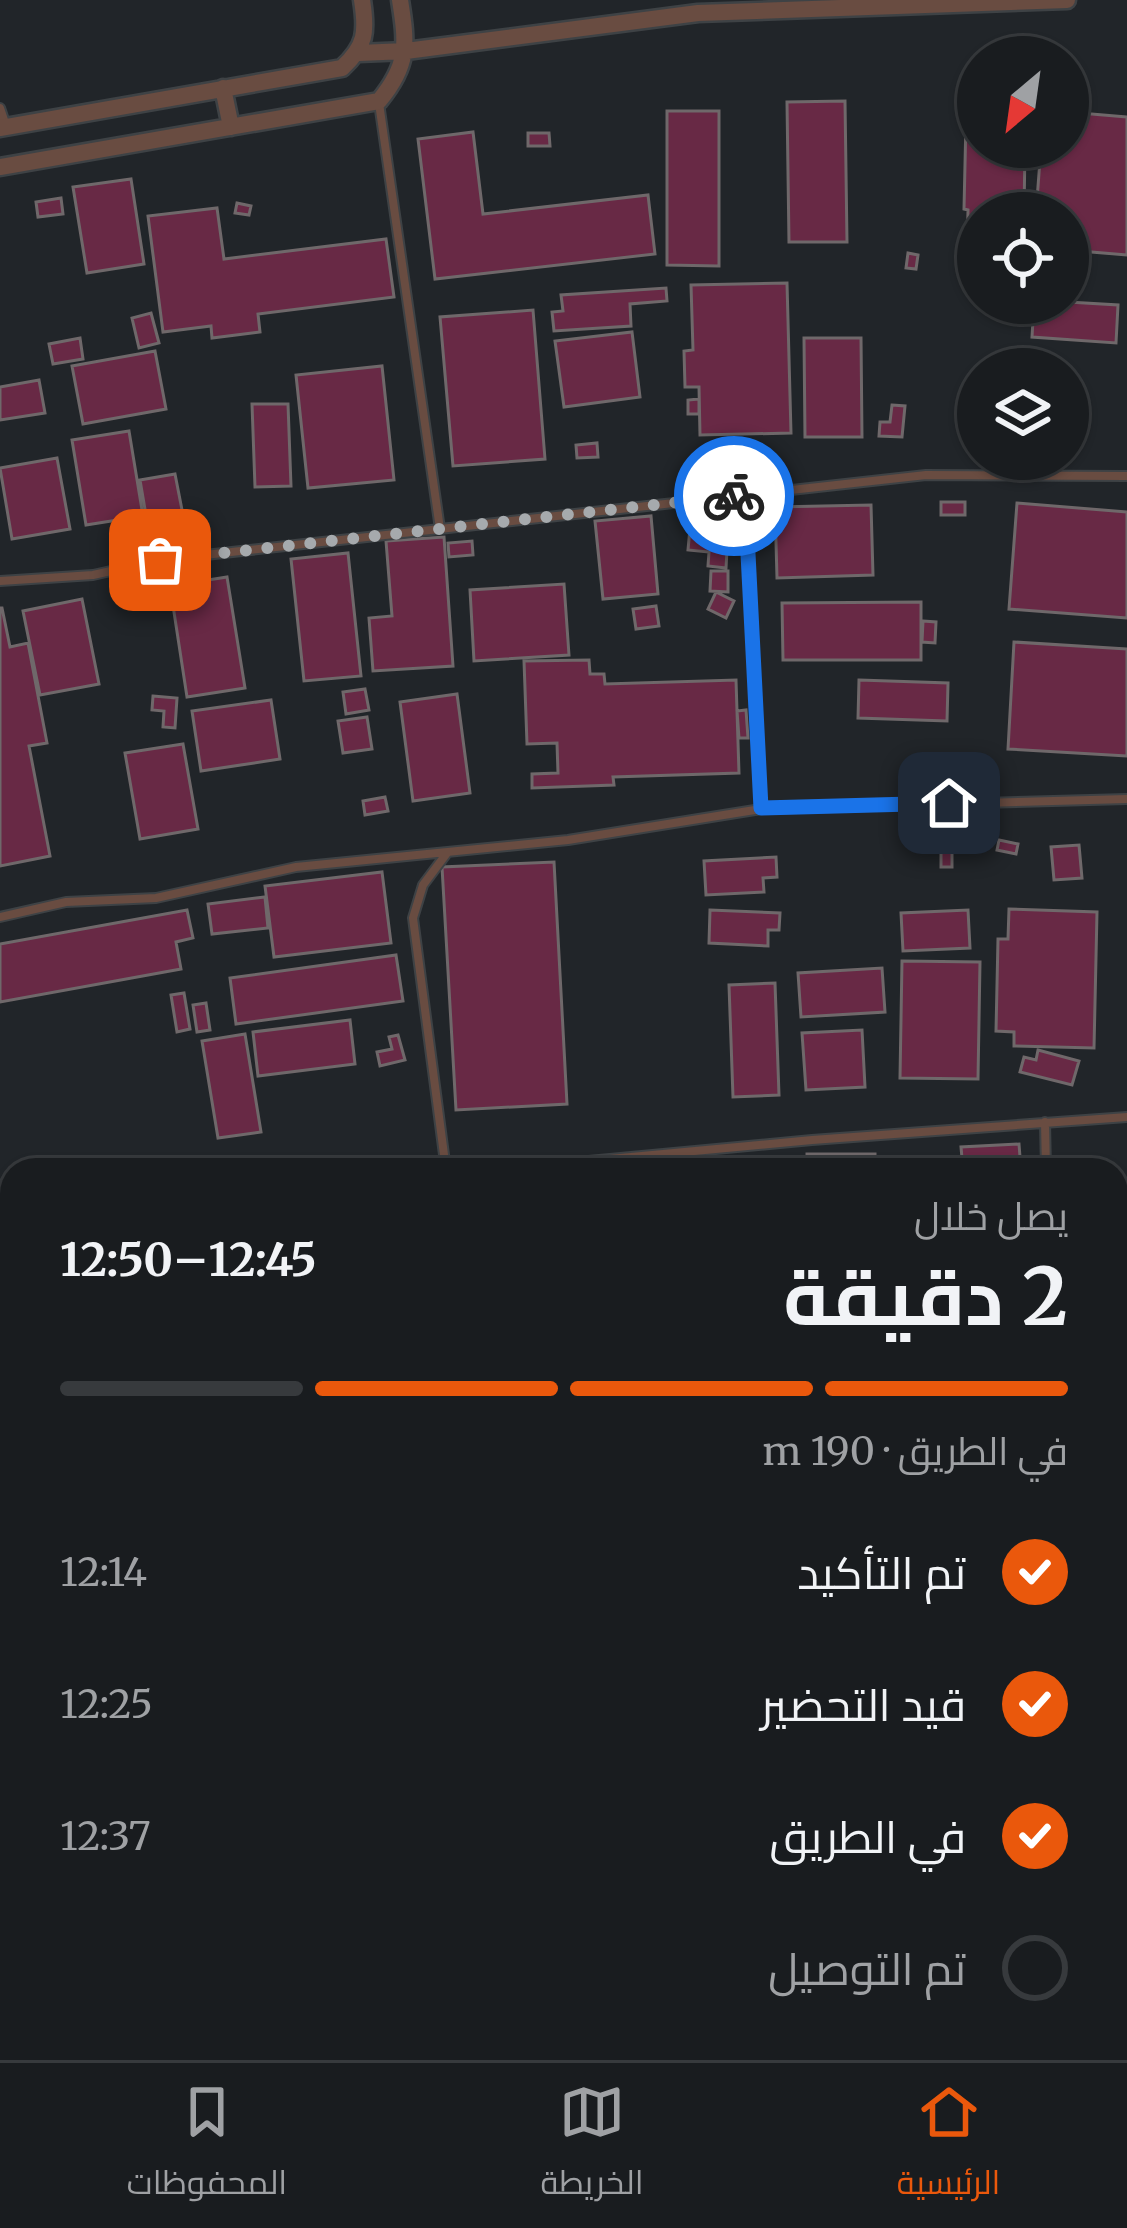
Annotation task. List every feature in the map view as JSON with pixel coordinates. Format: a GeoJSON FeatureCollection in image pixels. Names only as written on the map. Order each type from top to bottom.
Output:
{"type":"FeatureCollection","features":[{"type":"Feature","properties":{"kind":"street"},"geometry":{"type":"LineString","coordinates":[[3,128],[341,68],[358,52],[365,22],[362,0]]}},
{"type":"Feature","properties":{"kind":"street"},"geometry":{"type":"LineString","coordinates":[[0,167],[379,101],[392,85],[406,51],[400,0]]}},
{"type":"Feature","properties":{"kind":"street"},"geometry":{"type":"LineString","coordinates":[[358,52],[406,51],[698,13],[1067,0]]}},
{"type":"Feature","properties":{"kind":"street"},"geometry":{"type":"LineString","coordinates":[[223,88],[231,127]]}},
{"type":"Feature","properties":{"kind":"lane"},"geometry":{"type":"LineString","coordinates":[[379,101],[440,529]]}},
{"type":"Feature","properties":{"kind":"lane"},"geometry":{"type":"LineString","coordinates":[[0,108],[3,128]]}},
{"type":"Feature","properties":{"kind":"lane"},"geometry":{"type":"LineString","coordinates":[[0,581],[93,575],[160,560],[926,475],[1127,476]]}},
{"type":"Feature","properties":{"kind":"lane"},"geometry":{"type":"LineString","coordinates":[[745,495],[761,808]]}},
{"type":"Feature","properties":{"kind":"lane"},"geometry":{"type":"LineString","coordinates":[[0,917],[66,902],[156,898],[296,867],[568,840],[761,808],[1127,799]]}},
{"type":"Feature","properties":{"kind":"lane"},"geometry":{"type":"LineString","coordinates":[[444,1158],[413,918],[423,885],[447,853]]}},
{"type":"Feature","properties":{"kind":"lane"},"geometry":{"type":"LineString","coordinates":[[620,1158],[1127,1117]]}},
{"type":"Feature","properties":{"kind":"lane"},"geometry":{"type":"LineString","coordinates":[[1046,1123],[1046,1158]]}},
{"type":"Feature","properties":{"kind":"building"},"geometry":{"type":"Polygon","coordinates":[[[845,101],[847,242],[789,242],[787,102],[845,101]]]}},
{"type":"Feature","properties":{"kind":"building"},"geometry":{"type":"Polygon","coordinates":[[[667,111],[719,111],[719,266],[667,265],[667,111]]]}},
{"type":"Feature","properties":{"kind":"building"},"geometry":{"type":"Polygon","coordinates":[[[1089,114],[1127,117],[1127,255],[1089,252],[1089,192],[1038,192],[1039,168],[1089,168],[1089,114]]]}},
{"type":"Feature","properties":{"kind":"building"},"geometry":{"type":"Polygon","coordinates":[[[473,132],[483,214],[648,195],[655,254],[435,279],[418,139],[473,132]]]}},
{"type":"Feature","properties":{"kind":"building"},"geometry":{"type":"Polygon","coordinates":[[[528,133],[549,133],[550,146],[528,146],[528,133]]]}},
{"type":"Feature","properties":{"kind":"building"},"geometry":{"type":"Polygon","coordinates":[[[965,168],[1025,168],[1024,192],[964,192],[965,168]]]}},
{"type":"Feature","properties":{"kind":"building"},"geometry":{"type":"Polygon","coordinates":[[[131,179],[144,264],[87,273],[73,187],[131,179]]]}},
{"type":"Feature","properties":{"kind":"building"},"geometry":{"type":"Polygon","coordinates":[[[61,198],[63,214],[38,217],[36,202],[61,198]]]}},
{"type":"Feature","properties":{"kind":"building"},"geometry":{"type":"Polygon","coordinates":[[[237,203],[251,206],[249,215],[235,213],[237,203]]]}},
{"type":"Feature","properties":{"kind":"building"},"geometry":{"type":"Polygon","coordinates":[[[217,208],[224,259],[386,239],[394,297],[258,314],[260,332],[212,338],[211,326],[163,332],[148,216],[217,208]]]}},
{"type":"Feature","properties":{"kind":"building"},"geometry":{"type":"Polygon","coordinates":[[[908,253],[918,255],[916,269],[906,268],[908,253]]]}},
{"type":"Feature","properties":{"kind":"building"},"geometry":{"type":"Polygon","coordinates":[[[787,283],[791,433],[700,435],[699,387],[685,387],[684,351],[693,350],[691,285],[787,283]]]}},
{"type":"Feature","properties":{"kind":"building"},"geometry":{"type":"Polygon","coordinates":[[[666,288],[667,301],[630,304],[631,326],[554,331],[552,312],[563,311],[561,295],[666,288]]]}},
{"type":"Feature","properties":{"kind":"building"},"geometry":{"type":"Polygon","coordinates":[[[1089,303],[1118,305],[1116,343],[1032,337],[1033,324],[1089,324],[1089,303]]]}},
{"type":"Feature","properties":{"kind":"building"},"geometry":{"type":"Polygon","coordinates":[[[533,310],[545,459],[453,466],[440,317],[533,310]]]}},
{"type":"Feature","properties":{"kind":"building"},"geometry":{"type":"Polygon","coordinates":[[[151,313],[159,343],[139,348],[132,318],[151,313]]]}},
{"type":"Feature","properties":{"kind":"building"},"geometry":{"type":"Polygon","coordinates":[[[632,332],[640,397],[564,407],[555,341],[632,332]]]}},
{"type":"Feature","properties":{"kind":"building"},"geometry":{"type":"Polygon","coordinates":[[[80,338],[83,359],[53,364],[49,344],[80,338]]]}},
{"type":"Feature","properties":{"kind":"building"},"geometry":{"type":"Polygon","coordinates":[[[804,338],[861,338],[862,437],[805,437],[804,338]]]}},
{"type":"Feature","properties":{"kind":"building"},"geometry":{"type":"Polygon","coordinates":[[[155,351],[166,409],[83,424],[72,366],[155,351]]]}},
{"type":"Feature","properties":{"kind":"building"},"geometry":{"type":"Polygon","coordinates":[[[382,366],[394,480],[308,488],[296,375],[382,366]]]}},
{"type":"Feature","properties":{"kind":"building"},"geometry":{"type":"Polygon","coordinates":[[[39,380],[45,413],[0,420],[0,387],[39,380]]]}},
{"type":"Feature","properties":{"kind":"building"},"geometry":{"type":"Polygon","coordinates":[[[699,399],[699,414],[688,414],[688,400],[699,399]]]}},
{"type":"Feature","properties":{"kind":"building"},"geometry":{"type":"Polygon","coordinates":[[[252,404],[288,404],[291,486],[255,487],[252,404]]]}},
{"type":"Feature","properties":{"kind":"building"},"geometry":{"type":"Polygon","coordinates":[[[892,405],[905,406],[902,437],[879,436],[880,422],[890,422],[892,405]]]}},
{"type":"Feature","properties":{"kind":"building"},"geometry":{"type":"Polygon","coordinates":[[[129,431],[143,516],[86,525],[72,440],[129,431]]]}},
{"type":"Feature","properties":{"kind":"building"},"geometry":{"type":"Polygon","coordinates":[[[597,443],[598,457],[577,458],[576,445],[597,443]]]}},
{"type":"Feature","properties":{"kind":"building"},"geometry":{"type":"Polygon","coordinates":[[[57,458],[70,529],[12,539],[0,468],[57,458]]]}},
{"type":"Feature","properties":{"kind":"building"},"geometry":{"type":"Polygon","coordinates":[[[175,474],[183,515],[147,521],[140,480],[175,474]]]}},
{"type":"Feature","properties":{"kind":"building"},"geometry":{"type":"Polygon","coordinates":[[[941,502],[965,502],[965,515],[941,515],[941,502]]]}},
{"type":"Feature","properties":{"kind":"building"},"geometry":{"type":"Polygon","coordinates":[[[1017,503],[1127,512],[1127,618],[1009,609],[1017,503]]]}},
{"type":"Feature","properties":{"kind":"building"},"geometry":{"type":"Polygon","coordinates":[[[871,505],[873,575],[777,578],[775,507],[871,505]]]}},
{"type":"Feature","properties":{"kind":"building"},"geometry":{"type":"Polygon","coordinates":[[[651,516],[658,594],[603,599],[595,521],[651,516]]]}},
{"type":"Feature","properties":{"kind":"building"},"geometry":{"type":"Polygon","coordinates":[[[690,528],[717,531],[715,549],[727,550],[726,568],[708,566],[709,552],[688,550],[690,528]]]}},
{"type":"Feature","properties":{"kind":"building"},"geometry":{"type":"Polygon","coordinates":[[[444,537],[453,666],[373,671],[369,618],[392,616],[386,541],[444,537]]]}},
{"type":"Feature","properties":{"kind":"building"},"geometry":{"type":"Polygon","coordinates":[[[472,541],[473,555],[449,557],[448,543],[472,541]]]}},
{"type":"Feature","properties":{"kind":"building"},"geometry":{"type":"Polygon","coordinates":[[[348,553],[361,676],[304,681],[291,559],[348,553]]]}},
{"type":"Feature","properties":{"kind":"building"},"geometry":{"type":"Polygon","coordinates":[[[711,571],[728,571],[728,592],[710,591],[711,571]]]}},
{"type":"Feature","properties":{"kind":"building"},"geometry":{"type":"Polygon","coordinates":[[[227,577],[245,688],[187,697],[170,586],[227,577]]]}},
{"type":"Feature","properties":{"kind":"building"},"geometry":{"type":"Polygon","coordinates":[[[564,584],[569,655],[474,661],[470,590],[564,584]]]}},
{"type":"Feature","properties":{"kind":"building"},"geometry":{"type":"Polygon","coordinates":[[[716,592],[734,601],[726,618],[708,609],[716,592]]]}},
{"type":"Feature","properties":{"kind":"building"},"geometry":{"type":"Polygon","coordinates":[[[82,599],[99,684],[40,695],[23,611],[82,599]]]}},
{"type":"Feature","properties":{"kind":"building"},"geometry":{"type":"Polygon","coordinates":[[[921,602],[921,660],[783,660],[782,603],[921,602]]]}},
{"type":"Feature","properties":{"kind":"building"},"geometry":{"type":"Polygon","coordinates":[[[656,606],[659,626],[636,629],[633,609],[656,606]]]}},
{"type":"Feature","properties":{"kind":"building"},"geometry":{"type":"Polygon","coordinates":[[[0,608],[10,647],[28,643],[47,743],[29,746],[50,856],[0,866],[0,608]]]}},
{"type":"Feature","properties":{"kind":"building"},"geometry":{"type":"Polygon","coordinates":[[[923,621],[936,622],[935,643],[922,642],[923,621]]]}},
{"type":"Feature","properties":{"kind":"building"},"geometry":{"type":"Polygon","coordinates":[[[1014,642],[1127,649],[1127,756],[1008,749],[1014,642]]]}},
{"type":"Feature","properties":{"kind":"building"},"geometry":{"type":"Polygon","coordinates":[[[589,660],[590,674],[604,674],[605,684],[736,680],[739,773],[613,777],[614,785],[532,788],[532,774],[558,773],[557,743],[527,744],[524,661],[589,660]]]}},
{"type":"Feature","properties":{"kind":"building"},"geometry":{"type":"Polygon","coordinates":[[[859,680],[948,683],[947,721],[858,718],[859,680]]]}},
{"type":"Feature","properties":{"kind":"building"},"geometry":{"type":"Polygon","coordinates":[[[365,689],[369,710],[346,714],[343,692],[365,689]]]}},
{"type":"Feature","properties":{"kind":"building"},"geometry":{"type":"Polygon","coordinates":[[[457,694],[470,793],[413,801],[400,702],[457,694]]]}},
{"type":"Feature","properties":{"kind":"building"},"geometry":{"type":"Polygon","coordinates":[[[153,696],[177,698],[175,728],[163,727],[164,711],[152,710],[153,696]]]}},
{"type":"Feature","properties":{"kind":"building"},"geometry":{"type":"Polygon","coordinates":[[[271,700],[280,759],[201,771],[192,711],[271,700]]]}},
{"type":"Feature","properties":{"kind":"building"},"geometry":{"type":"Polygon","coordinates":[[[746,710],[748,738],[739,738],[737,711],[746,710]]]}},
{"type":"Feature","properties":{"kind":"building"},"geometry":{"type":"Polygon","coordinates":[[[367,717],[372,749],[343,753],[338,721],[367,717]]]}},
{"type":"Feature","properties":{"kind":"building"},"geometry":{"type":"Polygon","coordinates":[[[183,744],[198,829],[140,839],[125,753],[183,744]]]}},
{"type":"Feature","properties":{"kind":"building"},"geometry":{"type":"Polygon","coordinates":[[[385,797],[388,811],[365,815],[363,801],[385,797]]]}},
{"type":"Feature","properties":{"kind":"building"},"geometry":{"type":"Polygon","coordinates":[[[913,830],[952,830],[952,867],[941,867],[941,843],[913,843],[913,830]]]}},
{"type":"Feature","properties":{"kind":"building"},"geometry":{"type":"Polygon","coordinates":[[[999,840],[1018,844],[1016,854],[997,850],[999,840]]]}},
{"type":"Feature","properties":{"kind":"building"},"geometry":{"type":"Polygon","coordinates":[[[1079,845],[1082,878],[1054,880],[1051,847],[1079,845]]]}},
{"type":"Feature","properties":{"kind":"building"},"geometry":{"type":"Polygon","coordinates":[[[776,857],[777,877],[763,878],[764,892],[706,895],[704,861],[776,857]]]}},
{"type":"Feature","properties":{"kind":"building"},"geometry":{"type":"Polygon","coordinates":[[[554,862],[567,1104],[456,1110],[442,867],[554,862]]]}},
{"type":"Feature","properties":{"kind":"building"},"geometry":{"type":"Polygon","coordinates":[[[382,872],[391,943],[274,957],[265,886],[382,872]]]}},
{"type":"Feature","properties":{"kind":"building"},"geometry":{"type":"Polygon","coordinates":[[[265,897],[268,928],[212,934],[208,904],[265,897]]]}},
{"type":"Feature","properties":{"kind":"building"},"geometry":{"type":"Polygon","coordinates":[[[1009,909],[1097,912],[1094,1048],[1014,1046],[1014,1032],[996,1031],[998,939],[1008,939],[1009,909]]]}},
{"type":"Feature","properties":{"kind":"building"},"geometry":{"type":"Polygon","coordinates":[[[187,910],[193,938],[176,942],[181,969],[0,1002],[0,944],[187,910]]]}},
{"type":"Feature","properties":{"kind":"building"},"geometry":{"type":"Polygon","coordinates":[[[710,910],[780,913],[779,930],[768,930],[768,946],[709,943],[710,910]]]}},
{"type":"Feature","properties":{"kind":"building"},"geometry":{"type":"Polygon","coordinates":[[[968,910],[970,948],[903,951],[901,913],[968,910]]]}},
{"type":"Feature","properties":{"kind":"building"},"geometry":{"type":"Polygon","coordinates":[[[396,955],[403,1001],[236,1024],[230,978],[396,955]]]}},
{"type":"Feature","properties":{"kind":"building"},"geometry":{"type":"Polygon","coordinates":[[[902,961],[980,962],[978,1079],[900,1078],[902,961]]]}},
{"type":"Feature","properties":{"kind":"building"},"geometry":{"type":"Polygon","coordinates":[[[882,968],[885,1012],[801,1017],[798,973],[882,968]]]}},
{"type":"Feature","properties":{"kind":"building"},"geometry":{"type":"Polygon","coordinates":[[[775,983],[779,1095],[733,1097],[729,985],[775,983]]]}},
{"type":"Feature","properties":{"kind":"building"},"geometry":{"type":"Polygon","coordinates":[[[184,993],[190,1029],[177,1032],[171,995],[184,993]]]}},
{"type":"Feature","properties":{"kind":"building"},"geometry":{"type":"Polygon","coordinates":[[[206,1003],[210,1030],[197,1032],[193,1005],[206,1003]]]}},
{"type":"Feature","properties":{"kind":"building"},"geometry":{"type":"Polygon","coordinates":[[[350,1020],[355,1064],[258,1076],[253,1032],[350,1020]]]}},
{"type":"Feature","properties":{"kind":"building"},"geometry":{"type":"Polygon","coordinates":[[[862,1030],[865,1087],[806,1090],[802,1033],[862,1030]]]}},
{"type":"Feature","properties":{"kind":"building"},"geometry":{"type":"Polygon","coordinates":[[[245,1034],[261,1132],[218,1138],[202,1041],[245,1034]]]}},
{"type":"Feature","properties":{"kind":"building"},"geometry":{"type":"Polygon","coordinates":[[[398,1035],[405,1060],[380,1066],[377,1052],[392,1049],[389,1037],[398,1035]]]}},
{"type":"Feature","properties":{"kind":"building"},"geometry":{"type":"Polygon","coordinates":[[[1038,1050],[1079,1061],[1072,1085],[1020,1072],[1024,1057],[1036,1060],[1038,1050]]]}},
{"type":"Feature","properties":{"kind":"building"},"geometry":{"type":"Polygon","coordinates":[[[1019,1144],[1020,1158],[962,1158],[961,1147],[1019,1144]]]}},
{"type":"Feature","properties":{"kind":"building"},"geometry":{"type":"Polygon","coordinates":[[[807,1154],[875,1154],[875,1158],[807,1158],[807,1154]]]}},
{"type":"Feature","properties":{"kind":"way so far"},"geometry":{"type":"LineString","coordinates":[[160,560],[734,496]]}},
{"type":"Feature","properties":{"kind":"route"},"geometry":{"type":"LineString","coordinates":[[734,496],[745,495],[761,808],[949,803]]}}]}
